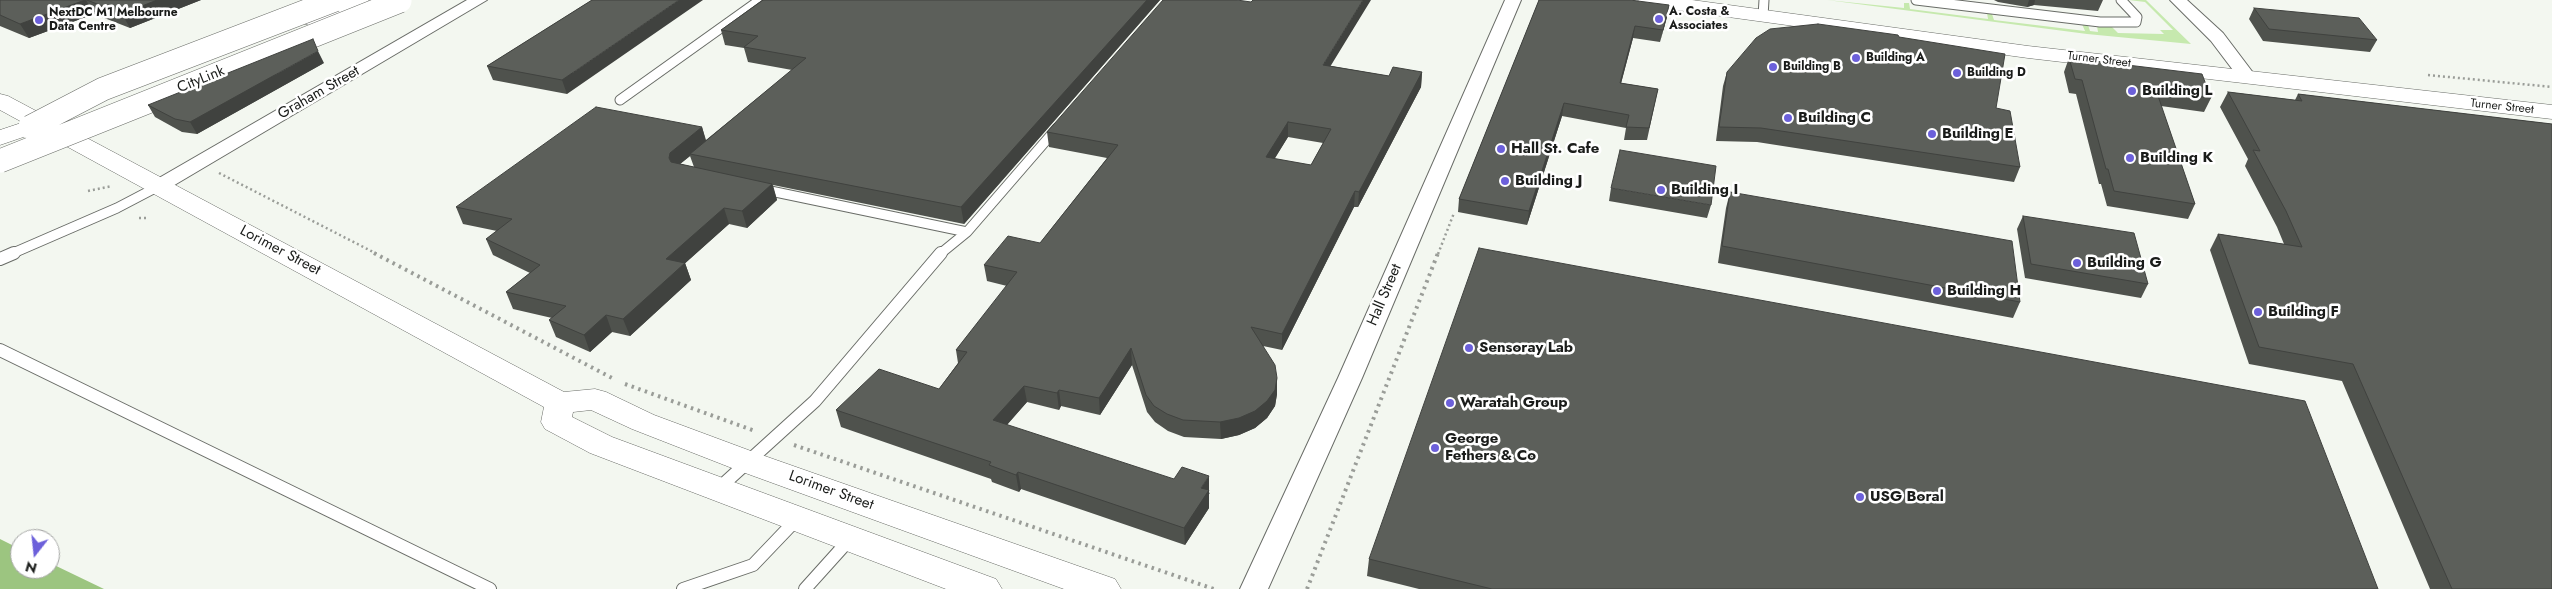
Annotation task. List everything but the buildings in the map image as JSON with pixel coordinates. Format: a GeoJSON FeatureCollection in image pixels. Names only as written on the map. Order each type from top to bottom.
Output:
{"type":"FeatureCollection","features":[{"type":"Feature","properties":{"kind":"main road"},"geometry":{"type":"LineString","coordinates":[[30,127],[103,89],[335,0]]}},
{"type":"Feature","properties":{"kind":"main road","name":"CityLink"},"geometry":{"type":"LineString","coordinates":[[0,138],[359,0]]}},
{"type":"Feature","properties":{"kind":"main road","name":"CityLink"},"geometry":{"type":"LineString","coordinates":[[0,161],[403,0]]}},
{"type":"Feature","properties":{"kind":"main road","name":"Turner Street"},"geometry":{"type":"LineString","coordinates":[[1648,0],[1764,8],[2248,78],[2552,112]]}},
{"type":"Feature","properties":{"kind":"main road","name":"Lorimer Street"},"geometry":{"type":"LineString","coordinates":[[0,101],[560,403],[595,399],[644,422],[748,462],[1102,589]]}},
{"type":"Feature","properties":{"kind":"main road"},"geometry":{"type":"LineString","coordinates":[[560,403],[556,422],[601,445],[796,520],[984,589]]}},
{"type":"Feature","properties":{"kind":"street","name":"Graham Street"},"geometry":{"type":"LineString","coordinates":[[159,186],[480,0]]}},
{"type":"Feature","properties":{"kind":"street","name":"Hall Street"},"geometry":{"type":"LineString","coordinates":[[1254,589],[1342,395],[1513,0]]}},
{"type":"Feature","properties":{"kind":"street"},"geometry":{"type":"LineString","coordinates":[[2178,0],[2216,37],[2248,78]]}},
{"type":"Feature","properties":{"kind":"lane"},"geometry":{"type":"LineString","coordinates":[[620,100],[760,0]]}},
{"type":"Feature","properties":{"kind":"lane"},"geometry":{"type":"LineString","coordinates":[[1916,0],[2100,22],[2136,22],[2138,17],[2121,0]]}},
{"type":"Feature","properties":{"kind":"lane"},"geometry":{"type":"LineString","coordinates":[[717,490],[815,401],[943,251],[967,232],[1064,120]]}},
{"type":"Feature","properties":{"kind":"lane"},"geometry":{"type":"LineString","coordinates":[[0,259],[117,208],[159,186]]}},
{"type":"Feature","properties":{"kind":"lane"},"geometry":{"type":"LineString","coordinates":[[747,187],[967,232]]}},
{"type":"Feature","properties":{"kind":"lane"},"geometry":{"type":"LineString","coordinates":[[0,350],[490,589]]}},
{"type":"Feature","properties":{"kind":"lane"},"geometry":{"type":"LineString","coordinates":[[683,589],[753,565],[796,520]]}},
{"type":"Feature","properties":{"kind":"lane"},"geometry":{"type":"LineString","coordinates":[[805,589],[850,539]]}},
{"type":"Feature","properties":{"kind":"path"},"geometry":{"type":"LineString","coordinates":[[199,163],[468,300],[618,382],[773,438],[1214,589]]}},
{"type":"Feature","properties":{"kind":"path"},"geometry":{"type":"LineString","coordinates":[[1307,589],[1454,213]]}},
{"type":"Feature","properties":{"kind":"path"},"geometry":{"type":"LineString","coordinates":[[136,219],[149,218]]}},
{"type":"Feature","properties":{"kind":"shaded area"},"geometry":{"type":"Polygon","coordinates":[[[1827,0],[1904,8],[1904,3],[1909,3],[1910,9],[1988,19],[1987,13],[1992,14],[1994,20],[2085,31],[2082,24],[2088,25],[2090,31],[2098,32],[2097,26],[2112,27],[2118,33],[2164,34],[2160,30],[2173,30],[2145,2],[2129,0],[2146,0],[2191,44],[2087,34],[1827,0]]]}},
{"type":"Feature","properties":{"kind":"shaded area"},"geometry":{"type":"Polygon","coordinates":[[[0,539],[10,544],[10,579],[60,579],[60,568],[104,589],[0,589],[0,539]]]}},
{"type":"Feature","properties":{"kind":"place","name":"A. Costa & Associates"},"geometry":{"type":"Point","coordinates":[1659,19]}},
{"type":"Feature","properties":{"kind":"place","name":"NextDC M1 Melbourne Data Centre"},"geometry":{"type":"Point","coordinates":[39,20]}},
{"type":"Feature","properties":{"kind":"place","name":"Building A"},"geometry":{"type":"Point","coordinates":[1856,58]}},
{"type":"Feature","properties":{"kind":"place","name":"Building B"},"geometry":{"type":"Point","coordinates":[1773,67]}},
{"type":"Feature","properties":{"kind":"place","name":"Building D"},"geometry":{"type":"Point","coordinates":[1957,73]}},
{"type":"Feature","properties":{"kind":"place","name":"Building L"},"geometry":{"type":"Point","coordinates":[2132,91]}},
{"type":"Feature","properties":{"kind":"place","name":"Building C"},"geometry":{"type":"Point","coordinates":[1788,118]}},
{"type":"Feature","properties":{"kind":"place","name":"Building E"},"geometry":{"type":"Point","coordinates":[1932,134]}},
{"type":"Feature","properties":{"kind":"place","name":"Hall St. Cafe"},"geometry":{"type":"Point","coordinates":[1501,149]}},
{"type":"Feature","properties":{"kind":"place","name":"Building K"},"geometry":{"type":"Point","coordinates":[2130,158]}},
{"type":"Feature","properties":{"kind":"place","name":"Building J"},"geometry":{"type":"Point","coordinates":[1505,181]}},
{"type":"Feature","properties":{"kind":"place","name":"Building I"},"geometry":{"type":"Point","coordinates":[1661,190]}},
{"type":"Feature","properties":{"kind":"place","name":"Building G"},"geometry":{"type":"Point","coordinates":[2077,263]}},
{"type":"Feature","properties":{"kind":"place","name":"Building H"},"geometry":{"type":"Point","coordinates":[1937,291]}},
{"type":"Feature","properties":{"kind":"place","name":"Building F"},"geometry":{"type":"Point","coordinates":[2258,312]}},
{"type":"Feature","properties":{"kind":"place","name":"Sensoray Lab"},"geometry":{"type":"Point","coordinates":[1469,348]}},
{"type":"Feature","properties":{"kind":"place","name":"Waratah Group"},"geometry":{"type":"Point","coordinates":[1450,403]}},
{"type":"Feature","properties":{"kind":"place","name":"George Fethers & Co"},"geometry":{"type":"Point","coordinates":[1435,448]}},
{"type":"Feature","properties":{"kind":"place","name":"USG Boral"},"geometry":{"type":"Point","coordinates":[1860,497]}}]}
